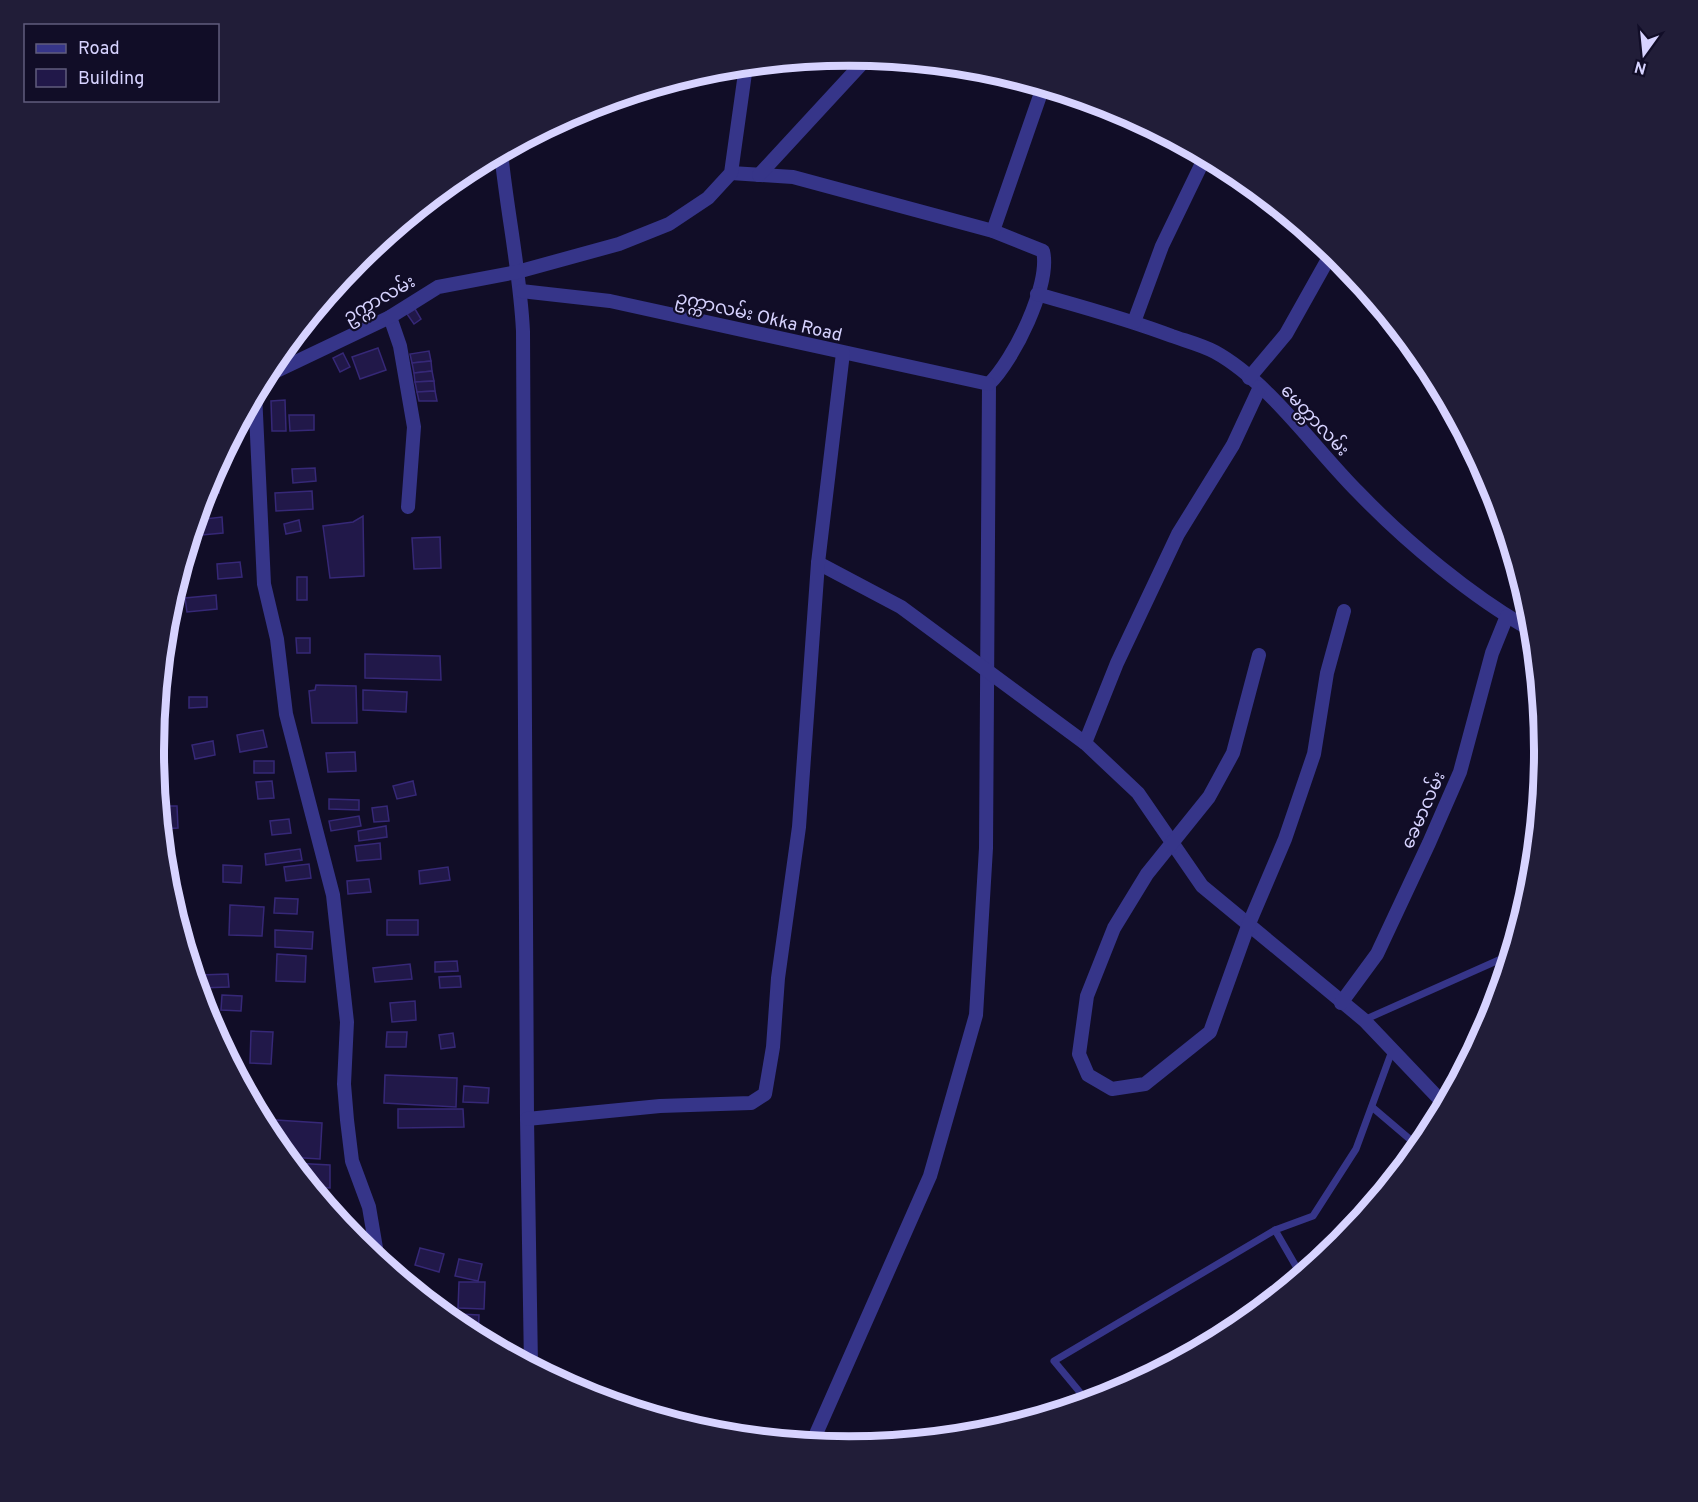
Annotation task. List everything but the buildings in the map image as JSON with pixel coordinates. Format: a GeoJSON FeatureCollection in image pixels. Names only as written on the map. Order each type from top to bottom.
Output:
{"type":"FeatureCollection","features":[{"type":"Feature","properties":{"kind":"street"},"geometry":{"type":"LineString","coordinates":[[759,175],[859,66]]}},
{"type":"Feature","properties":{"kind":"street"},"geometry":{"type":"LineString","coordinates":[[745,74],[731,174],[793,177],[993,231],[1043,251],[1045,263],[1037,294],[1010,356],[1002,371],[989,384],[989,674],[986,848],[976,1015],[930,1176],[815,1435]]}},
{"type":"Feature","properties":{"kind":"street"},"geometry":{"type":"LineString","coordinates":[[993,231],[1041,93]]}},
{"type":"Feature","properties":{"kind":"street"},"geometry":{"type":"LineString","coordinates":[[502,161],[521,291],[526,1119],[531,1357]]}},
{"type":"Feature","properties":{"kind":"street"},"geometry":{"type":"LineString","coordinates":[[1134,322],[1162,246],[1202,164]]}},
{"type":"Feature","properties":{"kind":"street","name":"ဥက္ကာလမ်း"},"geometry":{"type":"LineString","coordinates":[[280,368],[390,317],[438,287],[517,272],[619,244],[669,224],[708,198],[731,174]]}},
{"type":"Feature","properties":{"kind":"street"},"geometry":{"type":"LineString","coordinates":[[1085,743],[1117,663],[1173,543],[1233,445],[1255,382],[1329,263]]}},
{"type":"Feature","properties":{"kind":"street","name":"ဥက္ကာလမ်း Okka Road"},"geometry":{"type":"LineString","coordinates":[[521,291],[610,301],[989,384]]}},
{"type":"Feature","properties":{"kind":"street","name":"မေတ္တာလမ်း"},"geometry":{"type":"LineString","coordinates":[[1037,294],[1134,322],[1214,351],[1255,382],[1359,494],[1436,561],[1507,616],[1522,625]]}},
{"type":"Feature","properties":{"kind":"street"},"geometry":{"type":"LineString","coordinates":[[390,317],[400,346],[414,427],[408,507]]}},
{"type":"Feature","properties":{"kind":"street"},"geometry":{"type":"LineString","coordinates":[[526,1119],[660,1106],[751,1103],[765,1094],[773,1047],[778,978],[799,827],[818,563],[843,353]]}},
{"type":"Feature","properties":{"kind":"street"},"geometry":{"type":"LineString","coordinates":[[256,409],[264,584],[278,639],[286,714],[333,896],[347,1022],[344,1084],[347,1120],[352,1161],[369,1207],[375,1245]]}},
{"type":"Feature","properties":{"kind":"street"},"geometry":{"type":"LineString","coordinates":[[818,563],[901,606],[989,674],[1085,743],[1137,793],[1202,886],[1364,1020],[1439,1099]]}},
{"type":"Feature","properties":{"kind":"street"},"geometry":{"type":"LineString","coordinates":[[1259,655],[1233,753],[1209,797],[1147,874],[1114,928],[1087,996],[1079,1054],[1088,1075],[1112,1089],[1145,1083],[1210,1032],[1248,926],[1286,839],[1314,754],[1327,673],[1344,611]]}},
{"type":"Feature","properties":{"kind":"street","name":"ခေမာလမ်း"},"geometry":{"type":"LineString","coordinates":[[1341,1003],[1377,954],[1460,772],[1492,653],[1507,616]]}},
{"type":"Feature","properties":{"kind":"lane"},"geometry":{"type":"LineString","coordinates":[[1364,1020],[1502,959]]}},
{"type":"Feature","properties":{"kind":"lane"},"geometry":{"type":"LineString","coordinates":[[1082,1395],[1054,1361],[1275,1230],[1313,1216],[1356,1149],[1393,1050]]}},
{"type":"Feature","properties":{"kind":"lane"},"geometry":{"type":"LineString","coordinates":[[1372,1107],[1412,1141]]}},
{"type":"Feature","properties":{"kind":"lane"},"geometry":{"type":"LineString","coordinates":[[1275,1230],[1297,1269]]}}]}
